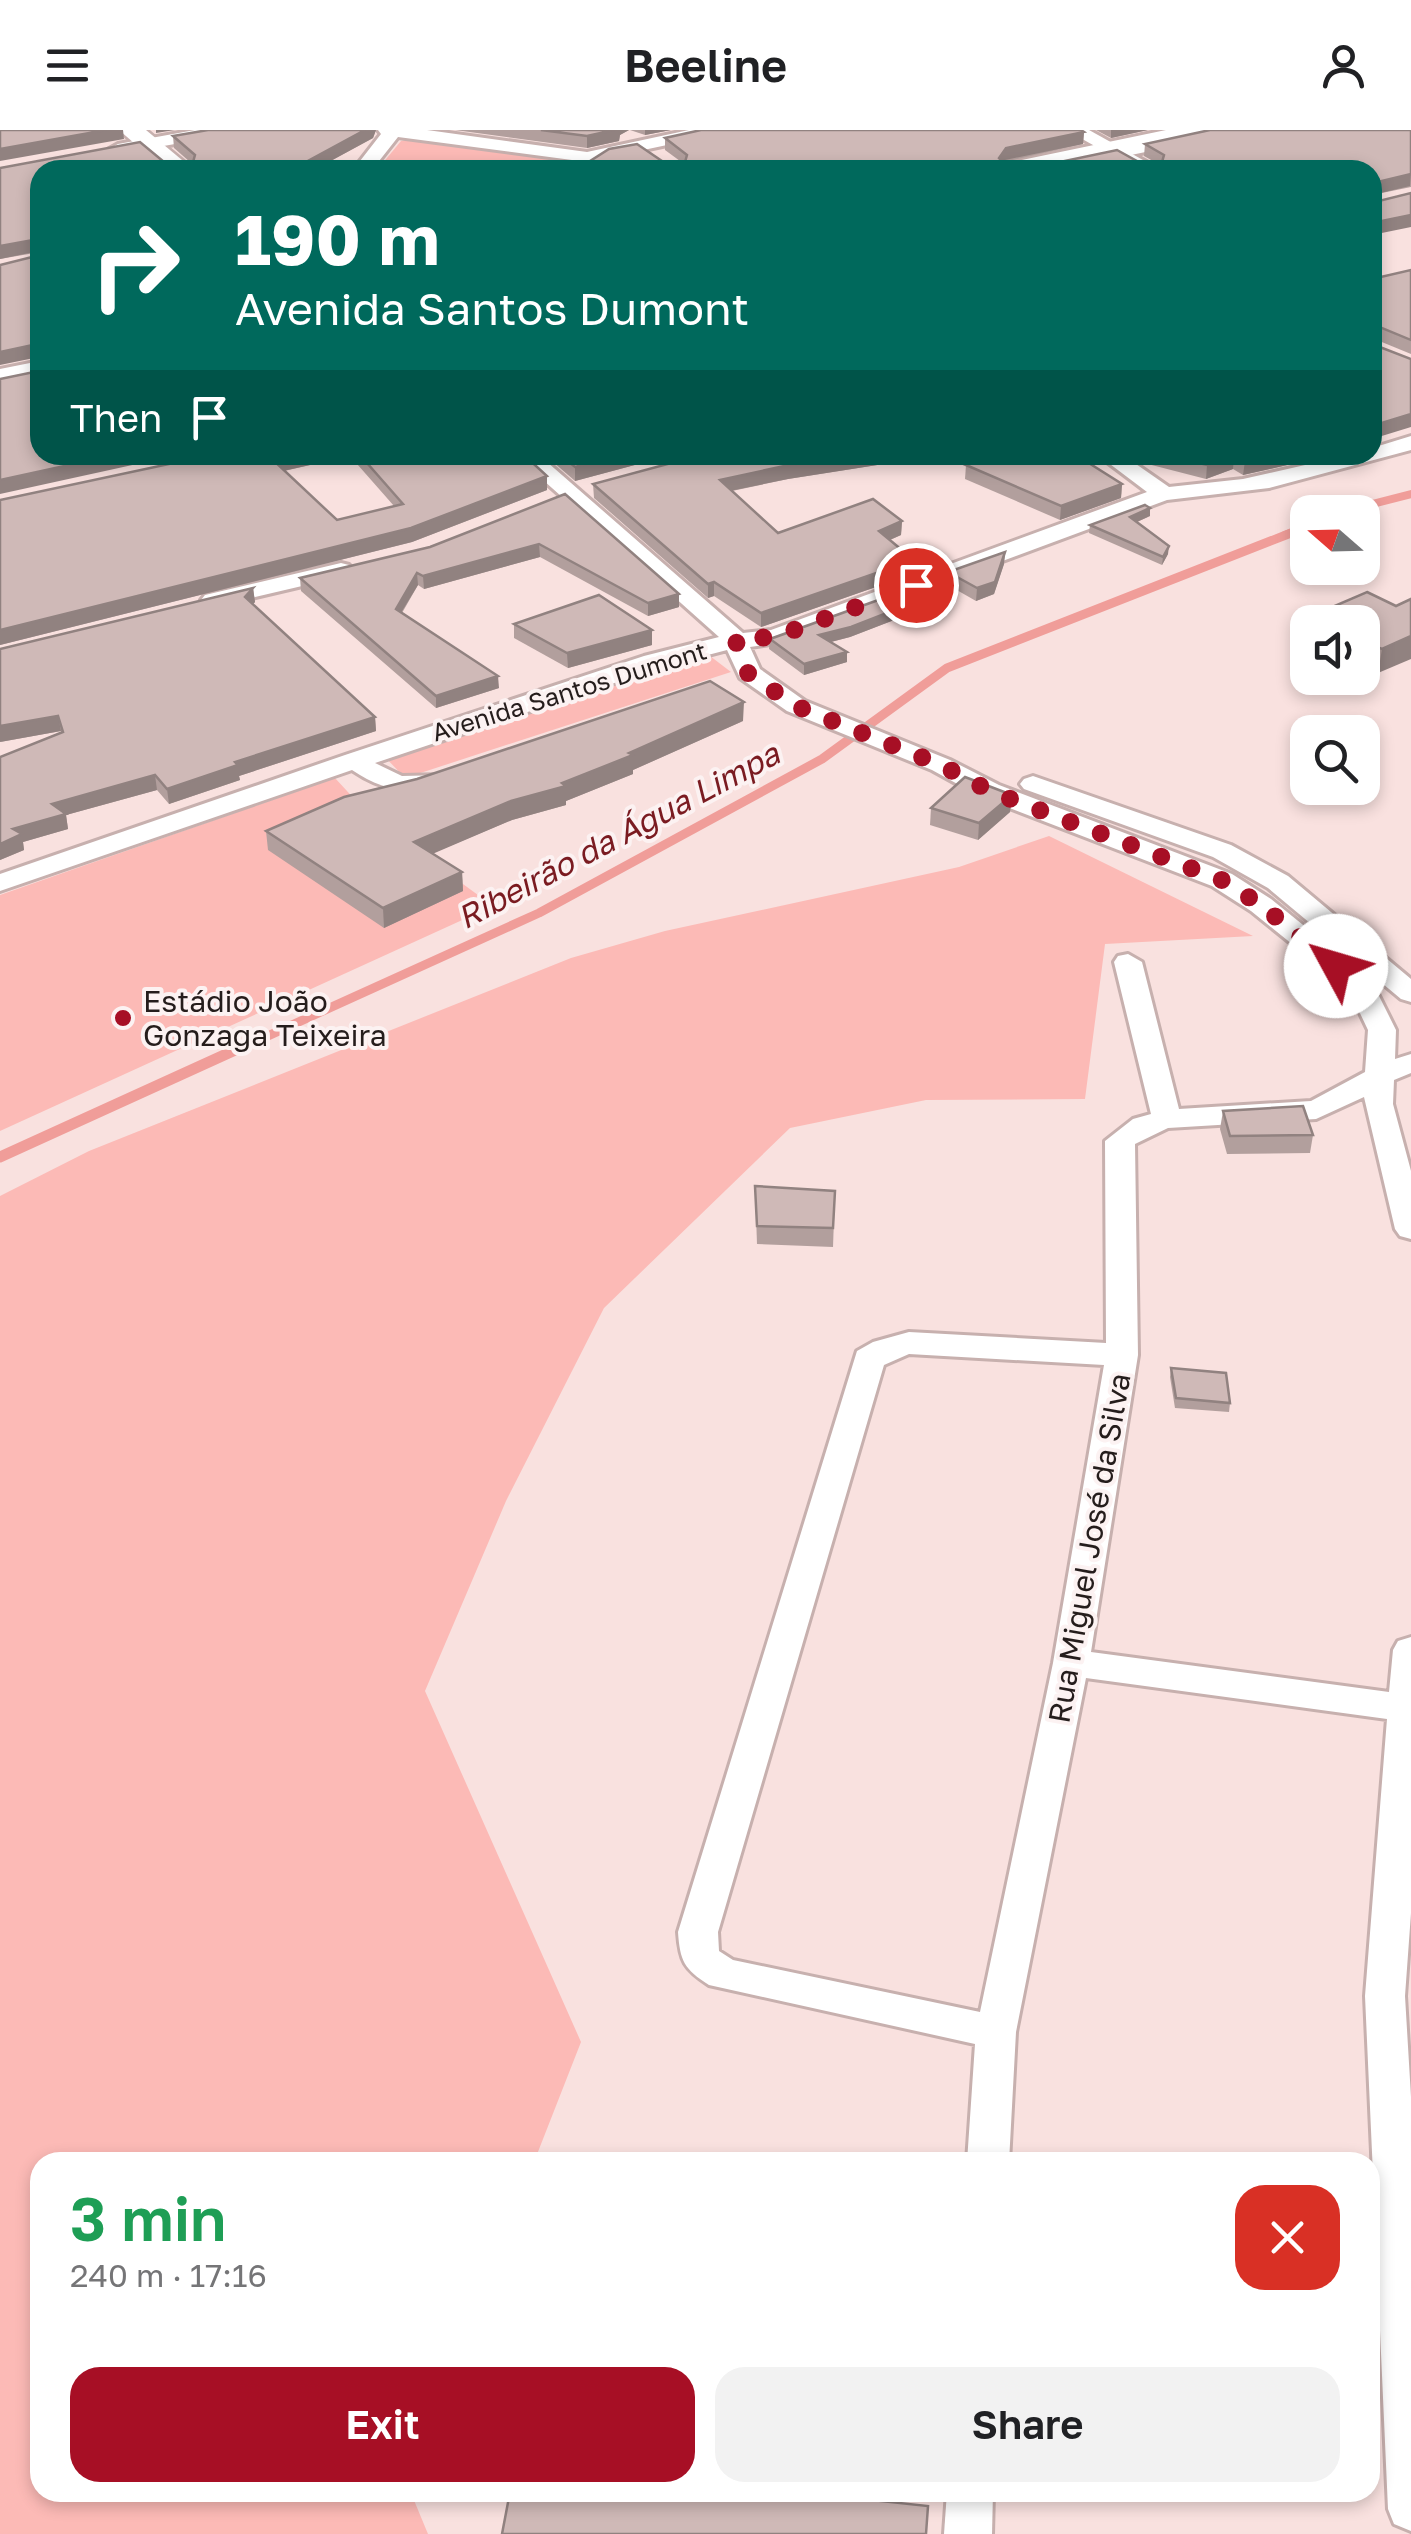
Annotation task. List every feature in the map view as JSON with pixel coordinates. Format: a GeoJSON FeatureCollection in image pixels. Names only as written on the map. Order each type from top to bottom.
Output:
{"type":"FeatureCollection","features":[{"type":"Feature","properties":{"kind":"main road"},"geometry":{"type":"LineString","coordinates":[[1066,160],[1208,130]]}},
{"type":"Feature","properties":{"kind":"main road"},"geometry":{"type":"LineString","coordinates":[[139,137],[168,160]]}},
{"type":"Feature","properties":{"kind":"main road"},"geometry":{"type":"LineString","coordinates":[[0,379],[30,372]]}},
{"type":"Feature","properties":{"kind":"street"},"geometry":{"type":"LineString","coordinates":[[92,154],[139,137],[226,130]]}},
{"type":"Feature","properties":{"kind":"street"},"geometry":{"type":"LineString","coordinates":[[619,130],[663,160]]}},
{"type":"Feature","properties":{"kind":"street"},"geometry":{"type":"LineString","coordinates":[[591,160],[640,144],[714,130]]}},
{"type":"Feature","properties":{"kind":"street"},"geometry":{"type":"LineString","coordinates":[[1075,130],[1133,160]]}},
{"type":"Feature","properties":{"kind":"street"},"geometry":{"type":"LineString","coordinates":[[369,160],[389,131],[564,160]]}},
{"type":"Feature","properties":{"kind":"street","name":"Avenida Santos Dumont"},"geometry":{"type":"LineString","coordinates":[[1382,452],[1411,443]]}},
{"type":"Feature","properties":{"kind":"street"},"geometry":{"type":"LineString","coordinates":[[538,465],[735,639],[740,676],[796,706],[941,765],[990,791],[1222,880],[1261,905],[1361,986],[1377,1011],[1382,1030],[1378,1104],[1411,1229]]}},
{"type":"Feature","properties":{"kind":"street"},"geometry":{"type":"LineString","coordinates":[[1123,465],[1164,494]]}},
{"type":"Feature","properties":{"kind":"street","name":"Avenida Santos Dumont"},"geometry":{"type":"LineString","coordinates":[[0,884],[354,760],[735,639],[775,637],[1164,494],[1232,490],[1341,465]]}},
{"type":"Feature","properties":{"kind":"street"},"geometry":{"type":"LineString","coordinates":[[537,506],[605,484]]}},
{"type":"Feature","properties":{"kind":"street"},"geometry":{"type":"LineString","coordinates":[[191,606],[364,565]]}},
{"type":"Feature","properties":{"kind":"street"},"geometry":{"type":"LineString","coordinates":[[354,760],[382,780],[399,786],[417,786],[452,775]]}},
{"type":"Feature","properties":{"kind":"street"},"geometry":{"type":"LineString","coordinates":[[941,765],[998,772],[1222,851],[1278,882],[1411,993]]}},
{"type":"Feature","properties":{"kind":"street"},"geometry":{"type":"LineString","coordinates":[[1128,962],[1167,1118],[1316,1110],[1338,1102],[1381,1071],[1411,1063]]}},
{"type":"Feature","properties":{"kind":"street","name":"Rua Miguel José da Silva"},"geometry":{"type":"LineString","coordinates":[[989,2152],[996,2032],[1072,1663],[1122,1355],[1120,1142],[1130,1132],[1167,1118]]}},
{"type":"Feature","properties":{"kind":"street"},"geometry":{"type":"LineString","coordinates":[[996,2032],[723,1974],[700,1959],[698,1932],[869,1359],[885,1349],[909,1343],[1122,1355]]}},
{"type":"Feature","properties":{"kind":"street"},"geometry":{"type":"LineString","coordinates":[[1411,1650],[1386,1996],[1411,2509]]}},
{"type":"Feature","properties":{"kind":"street"},"geometry":{"type":"LineString","coordinates":[[1072,1663],[1405,1708]]}},
{"type":"Feature","properties":{"kind":"street"},"geometry":{"type":"LineString","coordinates":[[968,2534],[970,2502]]}},
{"type":"Feature","properties":{"kind":"shaded area"},"geometry":{"type":"Polygon","coordinates":[[[412,139],[558,160],[385,160],[401,141],[412,139]]]}},
{"type":"Feature","properties":{"kind":"shaded area"},"geometry":{"type":"Polygon","coordinates":[[[710,656],[731,672],[405,778],[385,757],[710,656]]]}},
{"type":"Feature","properties":{"kind":"shaded area","name":"Estádio João Gonzaga Teixeira"},"geometry":{"type":"Polygon","coordinates":[[[335,778],[370,816],[493,906],[0,1131],[0,895],[335,778]]]}},
{"type":"Feature","properties":{"kind":"shaded area"},"geometry":{"type":"Polygon","coordinates":[[[1049,836],[1253,936],[1105,944],[1085,1099],[926,1100],[790,1128],[604,1308],[506,1501],[425,1691],[581,2042],[538,2152],[30,2152],[30,2502],[415,2502],[428,2534],[0,2534],[0,1196],[89,1151],[571,958],[665,931],[959,867],[1049,836]]]}},
{"type":"Feature","properties":{"kind":"building"},"geometry":{"type":"Polygon","coordinates":[[[0,130],[106,130],[0,149],[0,130]]]}},
{"type":"Feature","properties":{"kind":"building"},"geometry":{"type":"Polygon","coordinates":[[[208,130],[365,130],[310,160],[194,160],[195,155],[173,136],[208,130]]]}},
{"type":"Feature","properties":{"kind":"building"},"geometry":{"type":"Polygon","coordinates":[[[541,130],[614,130],[587,136],[541,130]]]}},
{"type":"Feature","properties":{"kind":"building"},"geometry":{"type":"Polygon","coordinates":[[[701,130],[1084,132],[1006,148],[1001,160],[686,160],[687,155],[665,138],[701,130]]]}},
{"type":"Feature","properties":{"kind":"building"},"geometry":{"type":"Polygon","coordinates":[[[1210,130],[1411,130],[1411,174],[1382,181],[1382,160],[1163,160],[1164,155],[1145,144],[1210,130]]]}},
{"type":"Feature","properties":{"kind":"building"},"geometry":{"type":"Polygon","coordinates":[[[140,142],[162,160],[43,160],[140,142]]]}},
{"type":"Feature","properties":{"kind":"building"},"geometry":{"type":"Polygon","coordinates":[[[637,144],[661,160],[592,160],[609,149],[637,144]]]}},
{"type":"Feature","properties":{"kind":"building"},"geometry":{"type":"Polygon","coordinates":[[[1117,150],[1135,160],[1070,160],[1117,150]]]}},
{"type":"Feature","properties":{"kind":"building"},"geometry":{"type":"Polygon","coordinates":[[[30,162],[30,240],[0,246],[0,168],[30,162]]]}},
{"type":"Feature","properties":{"kind":"building"},"geometry":{"type":"Polygon","coordinates":[[[1411,193],[1411,215],[1382,221],[1382,200],[1411,193]]]}},
{"type":"Feature","properties":{"kind":"building"},"geometry":{"type":"Polygon","coordinates":[[[30,258],[30,346],[0,352],[0,265],[30,258]]]}},
{"type":"Feature","properties":{"kind":"building"},"geometry":{"type":"Polygon","coordinates":[[[1411,270],[1411,340],[1382,328],[1382,277],[1411,270]]]}},
{"type":"Feature","properties":{"kind":"building"},"geometry":{"type":"Polygon","coordinates":[[[1382,348],[1411,359],[1411,414],[1382,423],[1382,348]]]}},
{"type":"Feature","properties":{"kind":"building"},"geometry":{"type":"Polygon","coordinates":[[[30,373],[30,465],[69,465],[0,480],[0,379],[30,373]]]}},
{"type":"Feature","properties":{"kind":"building"},"geometry":{"type":"Polygon","coordinates":[[[164,465],[278,465],[337,520],[403,504],[369,465],[535,465],[547,476],[411,528],[0,630],[0,500],[164,465]]]}},
{"type":"Feature","properties":{"kind":"building"},"geometry":{"type":"Polygon","coordinates":[[[664,465],[789,465],[720,480],[778,533],[873,499],[902,521],[879,531],[914,560],[761,613],[714,582],[708,584],[593,484],[664,465]]]}},
{"type":"Feature","properties":{"kind":"building"},"geometry":{"type":"Polygon","coordinates":[[[966,465],[1092,465],[1122,484],[1061,506],[966,465]]]}},
{"type":"Feature","properties":{"kind":"building"},"geometry":{"type":"Polygon","coordinates":[[[565,494],[679,594],[648,603],[539,544],[423,576],[417,573],[396,609],[498,676],[436,696],[300,578],[430,547],[565,494]]]}},
{"type":"Feature","properties":{"kind":"building"},"geometry":{"type":"Polygon","coordinates":[[[1145,505],[1150,508],[1130,517],[1169,546],[1163,557],[1090,525],[1145,505]]]}},
{"type":"Feature","properties":{"kind":"building"},"geometry":{"type":"Polygon","coordinates":[[[1005,552],[995,582],[977,588],[948,572],[1005,552]]]}},
{"type":"Feature","properties":{"kind":"building"},"geometry":{"type":"Polygon","coordinates":[[[934,580],[946,590],[851,627],[819,635],[847,652],[804,664],[770,639],[934,580]]]}},
{"type":"Feature","properties":{"kind":"building"},"geometry":{"type":"Polygon","coordinates":[[[253,588],[245,597],[375,717],[235,762],[238,765],[167,789],[155,775],[52,804],[66,814],[13,829],[22,834],[0,844],[0,757],[63,732],[58,716],[0,726],[0,649],[253,588]]]}},
{"type":"Feature","properties":{"kind":"building"},"geometry":{"type":"Polygon","coordinates":[[[1367,592],[1396,606],[1411,599],[1411,636],[1380,648],[1380,605],[1337,605],[1367,592]]]}},
{"type":"Feature","properties":{"kind":"building"},"geometry":{"type":"Polygon","coordinates":[[[599,595],[652,630],[567,653],[514,624],[599,595]]]}},
{"type":"Feature","properties":{"kind":"building"},"geometry":{"type":"Polygon","coordinates":[[[710,681],[744,702],[629,753],[633,755],[562,783],[566,786],[511,801],[414,842],[462,872],[383,908],[266,831],[344,797],[417,779],[710,681]]]}},
{"type":"Feature","properties":{"kind":"building"},"geometry":{"type":"Polygon","coordinates":[[[965,777],[1012,795],[979,823],[931,808],[965,777]]]}},
{"type":"Feature","properties":{"kind":"building"},"geometry":{"type":"Polygon","coordinates":[[[1303,1106],[1313,1135],[1230,1136],[1223,1111],[1303,1106]]]}},
{"type":"Feature","properties":{"kind":"building"},"geometry":{"type":"Polygon","coordinates":[[[755,1186],[835,1191],[833,1228],[757,1226],[755,1186]]]}},
{"type":"Feature","properties":{"kind":"building"},"geometry":{"type":"Polygon","coordinates":[[[1171,1368],[1226,1373],[1230,1403],[1176,1398],[1171,1368]]]}},
{"type":"Feature","properties":{"kind":"building"},"geometry":{"type":"Polygon","coordinates":[[[508,2502],[891,2502],[928,2506],[926,2534],[502,2534],[508,2502]]]}},
{"type":"Feature","properties":{"kind":"waterway","name":"Ribeirão da Água Limpa"},"geometry":{"type":"LineString","coordinates":[[1380,502],[1411,494]]}},
{"type":"Feature","properties":{"kind":"waterway","name":"Ribeirão da Água Limpa"},"geometry":{"type":"LineString","coordinates":[[239,1049],[539,913],[822,759],[947,668],[1290,533]]}},
{"type":"Feature","properties":{"kind":"waterway","name":"Ribeirão da Água Limpa"},"geometry":{"type":"LineString","coordinates":[[1285,535],[1290,533]]}},
{"type":"Feature","properties":{"kind":"waterway","name":"Ribeirão da Água Limpa"},"geometry":{"type":"LineString","coordinates":[[0,1157],[244,1046]]}},
{"type":"Feature","properties":{"kind":"place","name":"Estádio João Gonzaga Teixeira"},"geometry":{"type":"Point","coordinates":[123,1018]}},
{"type":"Feature","properties":{"kind":"route"},"geometry":{"type":"LineString","coordinates":[[916,585],[775,637],[735,639],[748,673],[796,706],[941,765],[990,791],[1222,880],[1261,905],[1336,966]]}}]}
